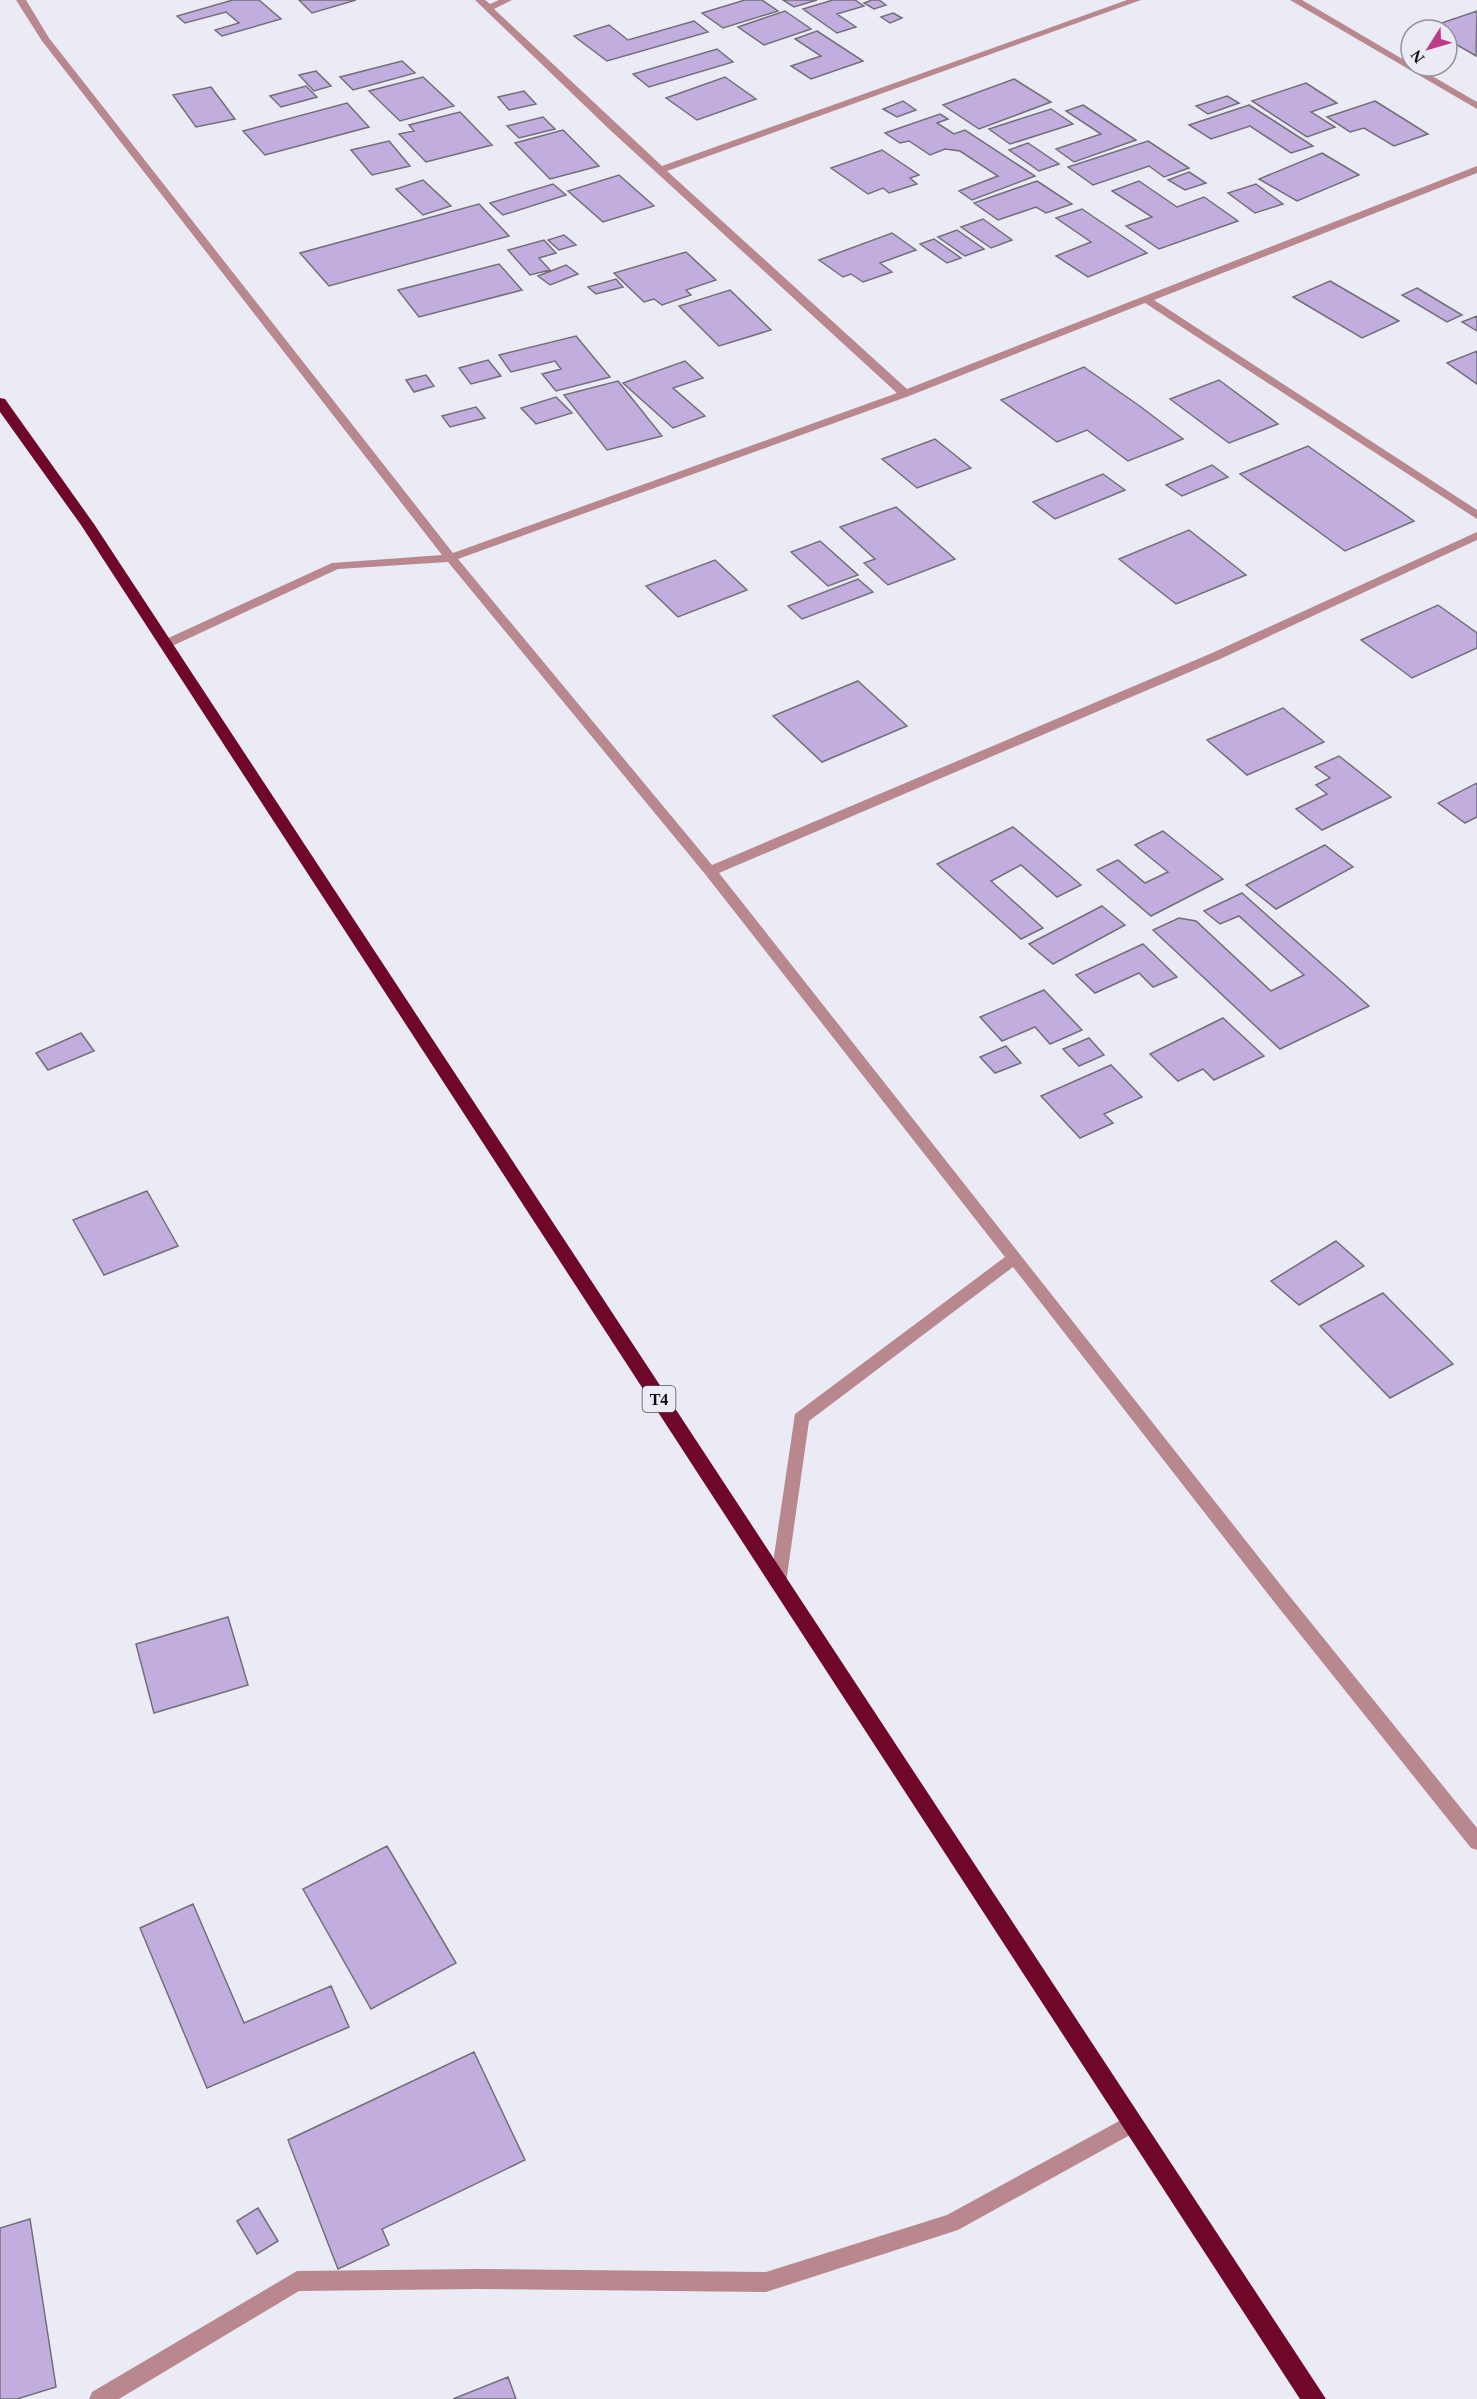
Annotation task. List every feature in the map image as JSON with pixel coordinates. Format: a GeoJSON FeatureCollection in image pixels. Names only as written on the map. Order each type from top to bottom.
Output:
{"type":"FeatureCollection","features":[{"type":"Feature","properties":{"kind":"highway","name":"T4"},"geometry":{"type":"LineString","coordinates":[[0,402],[87,524],[166,644],[778,1583],[1314,2399]]}},
{"type":"Feature","properties":{"kind":"street"},"geometry":{"type":"LineString","coordinates":[[21,0],[45,39],[451,558],[710,871],[1281,1598],[1477,1842]]}},
{"type":"Feature","properties":{"kind":"street"},"geometry":{"type":"LineString","coordinates":[[484,4],[507,0]]}},
{"type":"Feature","properties":{"kind":"street"},"geometry":{"type":"LineString","coordinates":[[660,170],[1136,0]]}},
{"type":"Feature","properties":{"kind":"street"},"geometry":{"type":"LineString","coordinates":[[1295,0],[1477,106]]}},
{"type":"Feature","properties":{"kind":"street"},"geometry":{"type":"LineString","coordinates":[[484,4],[660,170],[905,394]]}},
{"type":"Feature","properties":{"kind":"street"},"geometry":{"type":"LineString","coordinates":[[166,644],[336,566],[451,558],[905,394],[1477,169]]}},
{"type":"Feature","properties":{"kind":"street"},"geometry":{"type":"LineString","coordinates":[[1147,300],[1477,515]]}},
{"type":"Feature","properties":{"kind":"street"},"geometry":{"type":"LineString","coordinates":[[710,871],[1216,656],[1477,536]]}},
{"type":"Feature","properties":{"kind":"street"},"geometry":{"type":"LineString","coordinates":[[778,1583],[801,1418],[1014,1258]]}},
{"type":"Feature","properties":{"kind":"street"},"geometry":{"type":"LineString","coordinates":[[99,2399],[297,2281],[489,2279],[766,2282],[951,2223],[1132,2123]]}},
{"type":"Feature","properties":{"kind":"building"},"geometry":{"type":"Polygon","coordinates":[[[233,0],[259,0],[281,19],[222,36],[215,30],[239,23],[226,12],[185,23],[177,16],[233,0]]]}},
{"type":"Feature","properties":{"kind":"building"},"geometry":{"type":"Polygon","coordinates":[[[299,0],[356,0],[312,13],[299,0]]]}},
{"type":"Feature","properties":{"kind":"building"},"geometry":{"type":"Polygon","coordinates":[[[745,0],[762,0],[778,11],[723,28],[702,13],[745,0]]]}},
{"type":"Feature","properties":{"kind":"building"},"geometry":{"type":"Polygon","coordinates":[[[783,0],[817,0],[794,7],[783,0]]]}},
{"type":"Feature","properties":{"kind":"building"},"geometry":{"type":"Polygon","coordinates":[[[833,0],[855,0],[864,6],[837,14],[856,27],[837,33],[803,9],[833,0]]]}},
{"type":"Feature","properties":{"kind":"building"},"geometry":{"type":"Polygon","coordinates":[[[879,0],[886,5],[874,9],[864,3],[879,0]]]}},
{"type":"Feature","properties":{"kind":"building"},"geometry":{"type":"Polygon","coordinates":[[[785,11],[811,29],[764,45],[738,27],[785,11]]]}},
{"type":"Feature","properties":{"kind":"building"},"geometry":{"type":"Polygon","coordinates":[[[1477,11],[1476,56],[1459,46],[1459,18],[1456,18],[1477,11]]]}},
{"type":"Feature","properties":{"kind":"building"},"geometry":{"type":"Polygon","coordinates":[[[893,13],[902,18],[890,23],[881,17],[893,13]]]}},
{"type":"Feature","properties":{"kind":"building"},"geometry":{"type":"Polygon","coordinates":[[[694,21],[708,32],[607,61],[574,36],[609,25],[628,40],[694,21]]]}},
{"type":"Feature","properties":{"kind":"building"},"geometry":{"type":"Polygon","coordinates":[[[817,31],[863,61],[811,79],[791,66],[821,56],[795,39],[817,31]]]}},
{"type":"Feature","properties":{"kind":"building"},"geometry":{"type":"Polygon","coordinates":[[[717,49],[733,62],[649,87],[633,74],[717,49]]]}},
{"type":"Feature","properties":{"kind":"building"},"geometry":{"type":"Polygon","coordinates":[[[402,61],[415,73],[353,90],[340,77],[402,61]]]}},
{"type":"Feature","properties":{"kind":"building"},"geometry":{"type":"Polygon","coordinates":[[[316,71],[331,86],[314,91],[299,75],[316,71]]]}},
{"type":"Feature","properties":{"kind":"building"},"geometry":{"type":"Polygon","coordinates":[[[423,77],[454,106],[400,121],[369,91],[423,77]]]}},
{"type":"Feature","properties":{"kind":"building"},"geometry":{"type":"Polygon","coordinates":[[[725,77],[756,99],[697,120],[666,98],[725,77]]]}},
{"type":"Feature","properties":{"kind":"building"},"geometry":{"type":"Polygon","coordinates":[[[1014,79],[1051,102],[979,129],[943,105],[1014,79]]]}},
{"type":"Feature","properties":{"kind":"building"},"geometry":{"type":"Polygon","coordinates":[[[1306,83],[1337,103],[1311,112],[1335,127],[1307,137],[1252,101],[1306,83]]]}},
{"type":"Feature","properties":{"kind":"building"},"geometry":{"type":"Polygon","coordinates":[[[306,86],[317,97],[281,107],[270,96],[306,86]]]}},
{"type":"Feature","properties":{"kind":"building"},"geometry":{"type":"Polygon","coordinates":[[[211,87],[235,119],[196,127],[173,95],[211,87]]]}},
{"type":"Feature","properties":{"kind":"building"},"geometry":{"type":"Polygon","coordinates":[[[524,91],[536,104],[509,110],[498,97],[524,91]]]}},
{"type":"Feature","properties":{"kind":"building"},"geometry":{"type":"Polygon","coordinates":[[[1227,96],[1239,103],[1208,114],[1196,106],[1227,96]]]}},
{"type":"Feature","properties":{"kind":"building"},"geometry":{"type":"Polygon","coordinates":[[[903,101],[916,110],[897,117],[883,109],[903,101]]]}},
{"type":"Feature","properties":{"kind":"building"},"geometry":{"type":"Polygon","coordinates":[[[1375,101],[1428,134],[1394,146],[1364,128],[1350,132],[1327,117],[1375,101]]]}},
{"type":"Feature","properties":{"kind":"building"},"geometry":{"type":"Polygon","coordinates":[[[347,103],[369,127],[265,155],[243,131],[347,103]]]}},
{"type":"Feature","properties":{"kind":"building"},"geometry":{"type":"Polygon","coordinates":[[[1083,105],[1136,140],[1074,162],[1056,149],[1101,134],[1066,111],[1083,105]]]}},
{"type":"Feature","properties":{"kind":"building"},"geometry":{"type":"Polygon","coordinates":[[[1249,105],[1313,146],[1291,153],[1250,126],[1211,139],[1189,125],[1249,105]]]}},
{"type":"Feature","properties":{"kind":"building"},"geometry":{"type":"Polygon","coordinates":[[[1051,109],[1073,124],[1010,144],[989,129],[1051,109]]]}},
{"type":"Feature","properties":{"kind":"building"},"geometry":{"type":"Polygon","coordinates":[[[460,112],[492,145],[426,162],[399,134],[414,131],[409,125],[460,112]]]}},
{"type":"Feature","properties":{"kind":"building"},"geometry":{"type":"Polygon","coordinates":[[[940,114],[948,119],[937,123],[954,134],[965,130],[1035,176],[972,200],[959,191],[998,176],[960,151],[945,149],[930,155],[909,141],[900,143],[885,133],[940,114]]]}},
{"type":"Feature","properties":{"kind":"building"},"geometry":{"type":"Polygon","coordinates":[[[543,117],[555,129],[519,138],[507,126],[543,117]]]}},
{"type":"Feature","properties":{"kind":"building"},"geometry":{"type":"Polygon","coordinates":[[[563,130],[599,166],[550,179],[515,143],[563,130]]]}},
{"type":"Feature","properties":{"kind":"building"},"geometry":{"type":"Polygon","coordinates":[[[389,141],[410,166],[372,175],[351,150],[389,141]]]}},
{"type":"Feature","properties":{"kind":"building"},"geometry":{"type":"Polygon","coordinates":[[[1148,141],[1189,168],[1164,177],[1149,166],[1093,185],[1068,167],[1148,141]]]}},
{"type":"Feature","properties":{"kind":"building"},"geometry":{"type":"Polygon","coordinates":[[[1028,143],[1059,164],[1039,171],[1009,150],[1028,143]]]}},
{"type":"Feature","properties":{"kind":"building"},"geometry":{"type":"Polygon","coordinates":[[[882,150],[919,175],[910,178],[917,184],[889,193],[883,188],[868,194],[831,168],[882,150]]]}},
{"type":"Feature","properties":{"kind":"building"},"geometry":{"type":"Polygon","coordinates":[[[1322,153],[1359,175],[1297,201],[1259,179],[1322,153]]]}},
{"type":"Feature","properties":{"kind":"building"},"geometry":{"type":"Polygon","coordinates":[[[1189,172],[1206,183],[1185,190],[1168,180],[1189,172]]]}},
{"type":"Feature","properties":{"kind":"building"},"geometry":{"type":"Polygon","coordinates":[[[619,175],[654,206],[603,222],[568,191],[619,175]]]}},
{"type":"Feature","properties":{"kind":"building"},"geometry":{"type":"Polygon","coordinates":[[[423,180],[451,206],[423,215],[396,189],[423,180]]]}},
{"type":"Feature","properties":{"kind":"building"},"geometry":{"type":"Polygon","coordinates":[[[1037,181],[1072,204],[1046,213],[1036,207],[998,220],[974,203],[1037,181]]]}},
{"type":"Feature","properties":{"kind":"building"},"geometry":{"type":"Polygon","coordinates":[[[1139,181],[1177,207],[1204,197],[1238,221],[1159,249],[1126,226],[1152,217],[1112,191],[1139,181]]]}},
{"type":"Feature","properties":{"kind":"building"},"geometry":{"type":"Polygon","coordinates":[[[553,184],[566,195],[503,215],[490,203],[553,184]]]}},
{"type":"Feature","properties":{"kind":"building"},"geometry":{"type":"Polygon","coordinates":[[[1256,184],[1283,204],[1255,213],[1228,193],[1256,184]]]}},
{"type":"Feature","properties":{"kind":"building"},"geometry":{"type":"Polygon","coordinates":[[[479,204],[509,236],[329,286],[300,253],[479,204]]]}},
{"type":"Feature","properties":{"kind":"building"},"geometry":{"type":"Polygon","coordinates":[[[1082,209],[1147,253],[1088,277],[1056,256],[1091,242],[1056,218],[1082,209]]]}},
{"type":"Feature","properties":{"kind":"building"},"geometry":{"type":"Polygon","coordinates":[[[983,219],[1012,240],[991,248],[961,227],[983,219]]]}},
{"type":"Feature","properties":{"kind":"building"},"geometry":{"type":"Polygon","coordinates":[[[957,230],[984,249],[965,256],[938,237],[957,230]]]}},
{"type":"Feature","properties":{"kind":"building"},"geometry":{"type":"Polygon","coordinates":[[[892,233],[916,250],[880,263],[892,272],[863,282],[851,274],[843,277],[819,260],[892,233]]]}},
{"type":"Feature","properties":{"kind":"building"},"geometry":{"type":"Polygon","coordinates":[[[564,235],[576,245],[559,250],[548,240],[564,235]]]}},
{"type":"Feature","properties":{"kind":"building"},"geometry":{"type":"Polygon","coordinates":[[[934,239],[961,258],[947,263],[920,244],[934,239]]]}},
{"type":"Feature","properties":{"kind":"building"},"geometry":{"type":"Polygon","coordinates":[[[544,240],[556,253],[539,258],[550,270],[530,275],[508,250],[544,240]]]}},
{"type":"Feature","properties":{"kind":"building"},"geometry":{"type":"Polygon","coordinates":[[[686,252],[716,280],[686,290],[691,295],[662,305],[654,299],[644,302],[614,273],[686,252]]]}},
{"type":"Feature","properties":{"kind":"building"},"geometry":{"type":"Polygon","coordinates":[[[499,264],[522,290],[419,317],[398,290],[499,264]]]}},
{"type":"Feature","properties":{"kind":"building"},"geometry":{"type":"Polygon","coordinates":[[[566,265],[578,274],[550,285],[538,276],[566,265]]]}},
{"type":"Feature","properties":{"kind":"building"},"geometry":{"type":"Polygon","coordinates":[[[616,279],[623,287],[596,294],[588,287],[616,279]]]}},
{"type":"Feature","properties":{"kind":"building"},"geometry":{"type":"Polygon","coordinates":[[[1330,281],[1399,321],[1362,338],[1293,297],[1330,281]]]}},
{"type":"Feature","properties":{"kind":"building"},"geometry":{"type":"Polygon","coordinates":[[[1417,288],[1462,315],[1447,322],[1402,295],[1417,288]]]}},
{"type":"Feature","properties":{"kind":"building"},"geometry":{"type":"Polygon","coordinates":[[[730,290],[771,330],[719,346],[679,306],[730,290]]]}},
{"type":"Feature","properties":{"kind":"building"},"geometry":{"type":"Polygon","coordinates":[[[1477,316],[1477,331],[1462,322],[1477,316]]]}},
{"type":"Feature","properties":{"kind":"building"},"geometry":{"type":"Polygon","coordinates":[[[576,336],[610,377],[556,391],[542,374],[561,369],[555,361],[511,372],[499,355],[576,336]]]}},
{"type":"Feature","properties":{"kind":"building"},"geometry":{"type":"Polygon","coordinates":[[[1477,351],[1477,384],[1447,363],[1477,351]]]}},
{"type":"Feature","properties":{"kind":"building"},"geometry":{"type":"Polygon","coordinates":[[[488,360],[501,376],[471,384],[459,368],[488,360]]]}},
{"type":"Feature","properties":{"kind":"building"},"geometry":{"type":"Polygon","coordinates":[[[685,361],[703,378],[673,388],[705,416],[673,428],[623,383],[685,361]]]}},
{"type":"Feature","properties":{"kind":"building"},"geometry":{"type":"Polygon","coordinates":[[[1084,367],[1183,439],[1128,461],[1087,430],[1057,442],[1001,400],[1084,367]]]}},
{"type":"Feature","properties":{"kind":"building"},"geometry":{"type":"Polygon","coordinates":[[[426,375],[434,386],[414,392],[406,380],[426,375]]]}},
{"type":"Feature","properties":{"kind":"building"},"geometry":{"type":"Polygon","coordinates":[[[1219,380],[1278,424],[1229,443],[1170,399],[1219,380]]]}},
{"type":"Feature","properties":{"kind":"building"},"geometry":{"type":"Polygon","coordinates":[[[618,381],[662,436],[607,450],[564,395],[618,381]]]}},
{"type":"Feature","properties":{"kind":"building"},"geometry":{"type":"Polygon","coordinates":[[[556,397],[572,413],[536,424],[521,408],[556,397]]]}},
{"type":"Feature","properties":{"kind":"building"},"geometry":{"type":"Polygon","coordinates":[[[476,407],[485,418],[450,427],[442,416],[476,407]]]}},
{"type":"Feature","properties":{"kind":"building"},"geometry":{"type":"Polygon","coordinates":[[[935,439],[971,468],[917,488],[882,459],[935,439]]]}},
{"type":"Feature","properties":{"kind":"building"},"geometry":{"type":"Polygon","coordinates":[[[1308,446],[1414,521],[1345,551],[1240,474],[1308,446]]]}},
{"type":"Feature","properties":{"kind":"building"},"geometry":{"type":"Polygon","coordinates":[[[1212,465],[1228,477],[1182,496],[1166,485],[1212,465]]]}},
{"type":"Feature","properties":{"kind":"building"},"geometry":{"type":"Polygon","coordinates":[[[1103,474],[1125,490],[1055,519],[1033,502],[1103,474]]]}},
{"type":"Feature","properties":{"kind":"building"},"geometry":{"type":"Polygon","coordinates":[[[896,507],[955,559],[888,585],[864,563],[875,559],[840,527],[896,507]]]}},
{"type":"Feature","properties":{"kind":"building"},"geometry":{"type":"Polygon","coordinates":[[[1189,530],[1246,575],[1176,604],[1119,559],[1189,530]]]}},
{"type":"Feature","properties":{"kind":"building"},"geometry":{"type":"Polygon","coordinates":[[[820,541],[858,575],[828,586],[791,552],[820,541]]]}},
{"type":"Feature","properties":{"kind":"building"},"geometry":{"type":"Polygon","coordinates":[[[715,560],[747,590],[678,617],[646,586],[715,560]]]}},
{"type":"Feature","properties":{"kind":"building"},"geometry":{"type":"Polygon","coordinates":[[[858,579],[873,592],[802,619],[788,606],[858,579]]]}},
{"type":"Feature","properties":{"kind":"building"},"geometry":{"type":"Polygon","coordinates":[[[1438,605],[1477,633],[1477,648],[1412,678],[1361,640],[1438,605]]]}},
{"type":"Feature","properties":{"kind":"building"},"geometry":{"type":"Polygon","coordinates":[[[858,681],[907,726],[822,762],[773,716],[858,681]]]}},
{"type":"Feature","properties":{"kind":"building"},"geometry":{"type":"Polygon","coordinates":[[[1283,708],[1324,742],[1247,775],[1207,740],[1283,708]]]}},
{"type":"Feature","properties":{"kind":"building"},"geometry":{"type":"Polygon","coordinates":[[[1339,756],[1391,797],[1322,830],[1296,809],[1327,794],[1316,785],[1330,778],[1315,767],[1339,756]]]}},
{"type":"Feature","properties":{"kind":"building"},"geometry":{"type":"Polygon","coordinates":[[[1477,783],[1477,817],[1465,823],[1438,803],[1477,783]]]}},
{"type":"Feature","properties":{"kind":"building"},"geometry":{"type":"Polygon","coordinates":[[[1013,827],[1081,885],[1057,897],[1021,865],[991,881],[1043,928],[1021,939],[937,864],[1013,827]]]}},
{"type":"Feature","properties":{"kind":"building"},"geometry":{"type":"Polygon","coordinates":[[[1163,831],[1223,879],[1151,916],[1097,870],[1118,860],[1145,883],[1168,872],[1135,845],[1163,831]]]}},
{"type":"Feature","properties":{"kind":"building"},"geometry":{"type":"Polygon","coordinates":[[[1325,845],[1353,867],[1276,909],[1246,885],[1325,845]]]}},
{"type":"Feature","properties":{"kind":"building"},"geometry":{"type":"Polygon","coordinates":[[[1242,893],[1369,1006],[1280,1049],[1153,930],[1179,918],[1196,921],[1271,991],[1304,975],[1239,916],[1220,924],[1204,911],[1242,893]]]}},
{"type":"Feature","properties":{"kind":"building"},"geometry":{"type":"Polygon","coordinates":[[[1102,906],[1125,925],[1053,964],[1029,944],[1102,906]]]}},
{"type":"Feature","properties":{"kind":"building"},"geometry":{"type":"Polygon","coordinates":[[[1143,944],[1177,977],[1153,987],[1139,973],[1095,993],[1076,975],[1143,944]]]}},
{"type":"Feature","properties":{"kind":"building"},"geometry":{"type":"Polygon","coordinates":[[[1044,990],[1082,1030],[1050,1044],[1035,1027],[1002,1041],[980,1017],[1044,990]]]}},
{"type":"Feature","properties":{"kind":"building"},"geometry":{"type":"Polygon","coordinates":[[[1223,1018],[1264,1056],[1214,1080],[1203,1069],[1178,1081],[1150,1054],[1223,1018]]]}},
{"type":"Feature","properties":{"kind":"building"},"geometry":{"type":"Polygon","coordinates":[[[81,1033],[94,1051],[48,1070],[36,1053],[81,1033]]]}},
{"type":"Feature","properties":{"kind":"building"},"geometry":{"type":"Polygon","coordinates":[[[1089,1038],[1104,1055],[1079,1066],[1063,1049],[1089,1038]]]}},
{"type":"Feature","properties":{"kind":"building"},"geometry":{"type":"Polygon","coordinates":[[[1006,1046],[1021,1063],[995,1073],[980,1057],[1006,1046]]]}},
{"type":"Feature","properties":{"kind":"building"},"geometry":{"type":"Polygon","coordinates":[[[1111,1065],[1142,1097],[1104,1114],[1113,1123],[1080,1138],[1041,1096],[1111,1065]]]}},
{"type":"Feature","properties":{"kind":"building"},"geometry":{"type":"Polygon","coordinates":[[[147,1191],[178,1246],[104,1275],[73,1220],[147,1191]]]}},
{"type":"Feature","properties":{"kind":"building"},"geometry":{"type":"Polygon","coordinates":[[[1336,1241],[1364,1266],[1299,1305],[1271,1281],[1336,1241]]]}},
{"type":"Feature","properties":{"kind":"building"},"geometry":{"type":"Polygon","coordinates":[[[1383,1293],[1453,1364],[1390,1398],[1320,1326],[1383,1293]]]}},
{"type":"Feature","properties":{"kind":"building"},"geometry":{"type":"Polygon","coordinates":[[[228,1617],[248,1685],[154,1713],[136,1644],[228,1617]]]}},
{"type":"Feature","properties":{"kind":"building"},"geometry":{"type":"Polygon","coordinates":[[[387,1846],[456,1963],[371,2009],[303,1889],[387,1846]]]}},
{"type":"Feature","properties":{"kind":"building"},"geometry":{"type":"Polygon","coordinates":[[[193,1904],[244,2023],[331,1986],[349,2027],[207,2088],[140,1928],[193,1904]]]}},
{"type":"Feature","properties":{"kind":"building"},"geometry":{"type":"Polygon","coordinates":[[[474,2052],[525,2160],[382,2229],[389,2245],[338,2269],[288,2140],[474,2052]]]}},
{"type":"Feature","properties":{"kind":"building"},"geometry":{"type":"Polygon","coordinates":[[[258,2208],[278,2241],[257,2254],[237,2221],[258,2208]]]}},
{"type":"Feature","properties":{"kind":"building"},"geometry":{"type":"Polygon","coordinates":[[[30,2219],[56,2387],[17,2399],[0,2399],[0,2228],[30,2219]]]}},
{"type":"Feature","properties":{"kind":"building"},"geometry":{"type":"Polygon","coordinates":[[[508,2377],[516,2399],[453,2399],[508,2377]]]}}]}
